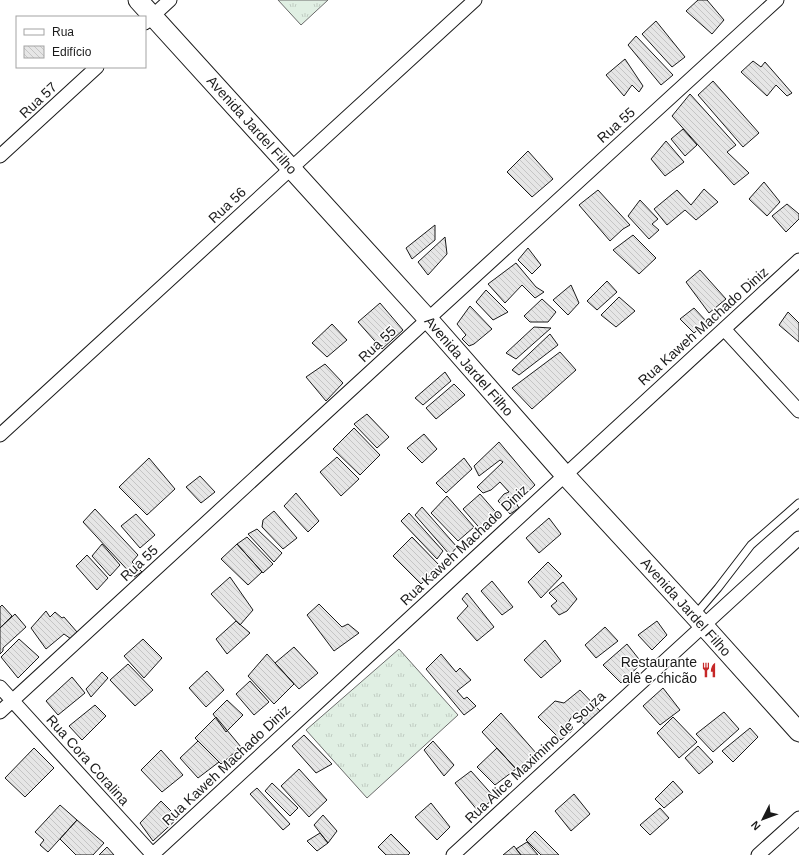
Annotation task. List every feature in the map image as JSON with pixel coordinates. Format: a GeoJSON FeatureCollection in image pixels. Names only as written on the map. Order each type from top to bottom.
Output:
{"type":"FeatureCollection","features":[{"type":"Feature","properties":{"kind":"main road","name":"Avenida Jardel Filho"},"geometry":{"type":"LineString","coordinates":[[138,0],[149,19],[291,168],[428,319],[565,475],[799,732]]}},
{"type":"Feature","properties":{"kind":"street"},"geometry":{"type":"LineString","coordinates":[[149,19],[170,0]]}},
{"type":"Feature","properties":{"kind":"street","name":"Rua 56"},"geometry":{"type":"LineString","coordinates":[[0,435],[475,0]]}},
{"type":"Feature","properties":{"kind":"street","name":"Rua 55"},"geometry":{"type":"LineString","coordinates":[[0,712],[777,0]]}},
{"type":"Feature","properties":{"kind":"street","name":"Rua 57"},"geometry":{"type":"LineString","coordinates":[[0,156],[96,68]]}},
{"type":"Feature","properties":{"kind":"street","name":"Rua Kaweh Machado Diniz"},"geometry":{"type":"LineString","coordinates":[[152,855],[799,260]]}},
{"type":"Feature","properties":{"kind":"street"},"geometry":{"type":"LineString","coordinates":[[724,328],[799,411]]}},
{"type":"Feature","properties":{"kind":"street","name":"Rua Alice Maximino de Souza"},"geometry":{"type":"LineString","coordinates":[[453,855],[698,620],[799,538]]}},
{"type":"Feature","properties":{"kind":"street","name":"Rua Cora Coralina"},"geometry":{"type":"LineString","coordinates":[[0,687],[152,855]]}},
{"type":"Feature","properties":{"kind":"street"},"geometry":{"type":"LineString","coordinates":[[758,855],[799,818]]}},
{"type":"Feature","properties":{"kind":"lane"},"geometry":{"type":"LineString","coordinates":[[698,620],[718,588],[751,546],[799,503]]}},
{"type":"Feature","properties":{"kind":"green space"},"geometry":{"type":"Polygon","coordinates":[[[278,0],[328,0],[301,25],[278,0]]]}},
{"type":"Feature","properties":{"kind":"green space"},"geometry":{"type":"Polygon","coordinates":[[[399,649],[458,715],[367,798],[306,730],[399,649]]]}},
{"type":"Feature","properties":{"kind":"building"},"geometry":{"type":"Polygon","coordinates":[[[698,0],[707,0],[724,20],[712,34],[686,11],[698,0]]]}},
{"type":"Feature","properties":{"kind":"building"},"geometry":{"type":"Polygon","coordinates":[[[656,21],[685,57],[672,67],[642,34],[656,21]]]}},
{"type":"Feature","properties":{"kind":"building"},"geometry":{"type":"Polygon","coordinates":[[[636,36],[673,75],[661,85],[628,45],[636,36]]]}},
{"type":"Feature","properties":{"kind":"building"},"geometry":{"type":"Polygon","coordinates":[[[625,59],[643,86],[639,92],[632,85],[624,96],[606,75],[625,59]]]}},
{"type":"Feature","properties":{"kind":"building"},"geometry":{"type":"Polygon","coordinates":[[[753,61],[761,67],[765,62],[792,93],[787,96],[776,85],[767,96],[741,72],[753,61]]]}},
{"type":"Feature","properties":{"kind":"building"},"geometry":{"type":"Polygon","coordinates":[[[713,81],[759,133],[743,147],[698,95],[713,81]]]}},
{"type":"Feature","properties":{"kind":"building"},"geometry":{"type":"Polygon","coordinates":[[[690,94],[736,145],[727,152],[749,173],[734,185],[672,116],[690,94]]]}},
{"type":"Feature","properties":{"kind":"building"},"geometry":{"type":"Polygon","coordinates":[[[683,129],[697,145],[685,156],[671,139],[683,129]]]}},
{"type":"Feature","properties":{"kind":"building"},"geometry":{"type":"Polygon","coordinates":[[[666,141],[684,162],[665,176],[651,159],[666,141]]]}},
{"type":"Feature","properties":{"kind":"building"},"geometry":{"type":"Polygon","coordinates":[[[528,151],[553,179],[532,197],[507,172],[528,151]]]}},
{"type":"Feature","properties":{"kind":"building"},"geometry":{"type":"Polygon","coordinates":[[[764,182],[780,202],[767,216],[749,199],[764,182]]]}},
{"type":"Feature","properties":{"kind":"building"},"geometry":{"type":"Polygon","coordinates":[[[704,189],[718,202],[696,220],[685,210],[667,225],[654,209],[677,190],[691,205],[704,189]]]}},
{"type":"Feature","properties":{"kind":"building"},"geometry":{"type":"Polygon","coordinates":[[[598,190],[630,225],[623,229],[610,241],[579,205],[598,190]]]}},
{"type":"Feature","properties":{"kind":"building"},"geometry":{"type":"Polygon","coordinates":[[[640,200],[658,219],[652,224],[659,230],[649,239],[628,216],[640,200]]]}},
{"type":"Feature","properties":{"kind":"building"},"geometry":{"type":"Polygon","coordinates":[[[787,204],[799,214],[799,219],[786,232],[772,216],[787,204]]]}},
{"type":"Feature","properties":{"kind":"building"},"geometry":{"type":"Polygon","coordinates":[[[435,225],[435,240],[412,259],[406,248],[435,225]]]}},
{"type":"Feature","properties":{"kind":"building"},"geometry":{"type":"Polygon","coordinates":[[[633,235],[656,258],[639,274],[613,250],[633,235]]]}},
{"type":"Feature","properties":{"kind":"building"},"geometry":{"type":"Polygon","coordinates":[[[445,237],[447,254],[428,275],[418,262],[445,237]]]}},
{"type":"Feature","properties":{"kind":"building"},"geometry":{"type":"Polygon","coordinates":[[[528,248],[541,265],[532,274],[518,260],[528,248]]]}},
{"type":"Feature","properties":{"kind":"building"},"geometry":{"type":"Polygon","coordinates":[[[516,263],[536,287],[544,292],[535,298],[522,285],[505,303],[488,284],[516,263]]]}},
{"type":"Feature","properties":{"kind":"building"},"geometry":{"type":"Polygon","coordinates":[[[700,270],[726,299],[709,313],[686,282],[700,270]]]}},
{"type":"Feature","properties":{"kind":"building"},"geometry":{"type":"Polygon","coordinates":[[[607,281],[617,292],[597,310],[587,301],[607,281]]]}},
{"type":"Feature","properties":{"kind":"building"},"geometry":{"type":"Polygon","coordinates":[[[571,285],[579,303],[568,315],[553,300],[571,285]]]}},
{"type":"Feature","properties":{"kind":"building"},"geometry":{"type":"Polygon","coordinates":[[[486,290],[508,312],[493,320],[476,302],[486,290]]]}},
{"type":"Feature","properties":{"kind":"building"},"geometry":{"type":"Polygon","coordinates":[[[619,297],[635,311],[616,327],[601,315],[619,297]]]}},
{"type":"Feature","properties":{"kind":"building"},"geometry":{"type":"Polygon","coordinates":[[[542,299],[556,312],[548,322],[530,322],[524,316],[542,299]]]}},
{"type":"Feature","properties":{"kind":"building"},"geometry":{"type":"Polygon","coordinates":[[[380,303],[403,330],[382,349],[358,322],[380,303]]]}},
{"type":"Feature","properties":{"kind":"building"},"geometry":{"type":"Polygon","coordinates":[[[470,306],[492,329],[474,344],[469,346],[462,339],[466,335],[457,324],[470,306]]]}},
{"type":"Feature","properties":{"kind":"building"},"geometry":{"type":"Polygon","coordinates":[[[694,308],[707,322],[694,333],[680,319],[694,308]]]}},
{"type":"Feature","properties":{"kind":"building"},"geometry":{"type":"Polygon","coordinates":[[[788,312],[799,323],[799,342],[779,325],[788,312]]]}},
{"type":"Feature","properties":{"kind":"building"},"geometry":{"type":"Polygon","coordinates":[[[332,324],[347,340],[327,357],[312,343],[332,324]]]}},
{"type":"Feature","properties":{"kind":"building"},"geometry":{"type":"Polygon","coordinates":[[[534,327],[551,328],[516,359],[506,353],[534,327]]]}},
{"type":"Feature","properties":{"kind":"building"},"geometry":{"type":"Polygon","coordinates":[[[550,334],[558,345],[519,375],[512,370],[550,334]]]}},
{"type":"Feature","properties":{"kind":"building"},"geometry":{"type":"Polygon","coordinates":[[[560,352],[576,370],[532,409],[512,388],[560,352]]]}},
{"type":"Feature","properties":{"kind":"building"},"geometry":{"type":"Polygon","coordinates":[[[325,364],[343,383],[326,401],[306,377],[325,364]]]}},
{"type":"Feature","properties":{"kind":"building"},"geometry":{"type":"Polygon","coordinates":[[[445,372],[451,381],[423,405],[415,398],[445,372]]]}},
{"type":"Feature","properties":{"kind":"building"},"geometry":{"type":"Polygon","coordinates":[[[454,384],[465,395],[436,419],[426,408],[454,384]]]}},
{"type":"Feature","properties":{"kind":"building"},"geometry":{"type":"Polygon","coordinates":[[[367,414],[389,437],[377,448],[354,424],[367,414]]]}},
{"type":"Feature","properties":{"kind":"building"},"geometry":{"type":"Polygon","coordinates":[[[354,428],[380,455],[360,475],[333,449],[354,428]]]}},
{"type":"Feature","properties":{"kind":"building"},"geometry":{"type":"Polygon","coordinates":[[[424,434],[437,449],[422,463],[407,448],[424,434]]]}},
{"type":"Feature","properties":{"kind":"building"},"geometry":{"type":"Polygon","coordinates":[[[499,442],[535,485],[516,503],[519,508],[510,514],[498,501],[504,494],[509,492],[500,482],[491,490],[483,493],[477,487],[503,462],[500,460],[479,476],[474,466],[499,442]]]}},
{"type":"Feature","properties":{"kind":"building"},"geometry":{"type":"Polygon","coordinates":[[[337,457],[359,479],[341,496],[320,472],[337,457]]]}},
{"type":"Feature","properties":{"kind":"building"},"geometry":{"type":"Polygon","coordinates":[[[149,458],[175,489],[147,515],[119,487],[149,458]]]}},
{"type":"Feature","properties":{"kind":"building"},"geometry":{"type":"Polygon","coordinates":[[[464,458],[472,469],[446,493],[436,483],[464,458]]]}},
{"type":"Feature","properties":{"kind":"building"},"geometry":{"type":"Polygon","coordinates":[[[200,476],[215,492],[201,503],[186,487],[200,476]]]}},
{"type":"Feature","properties":{"kind":"building"},"geometry":{"type":"Polygon","coordinates":[[[296,493],[319,521],[308,532],[284,506],[296,493]]]}},
{"type":"Feature","properties":{"kind":"building"},"geometry":{"type":"Polygon","coordinates":[[[480,494],[500,517],[484,533],[463,509],[480,494]]]}},
{"type":"Feature","properties":{"kind":"building"},"geometry":{"type":"Polygon","coordinates":[[[447,496],[474,527],[458,541],[431,513],[447,496]]]}},
{"type":"Feature","properties":{"kind":"building"},"geometry":{"type":"Polygon","coordinates":[[[422,507],[457,547],[450,555],[415,515],[422,507]]]}},
{"type":"Feature","properties":{"kind":"building"},"geometry":{"type":"Polygon","coordinates":[[[95,509],[138,555],[132,562],[142,572],[134,577],[83,522],[95,509]]]}},
{"type":"Feature","properties":{"kind":"building"},"geometry":{"type":"Polygon","coordinates":[[[274,511],[297,538],[283,549],[262,527],[263,520],[274,511]]]}},
{"type":"Feature","properties":{"kind":"building"},"geometry":{"type":"Polygon","coordinates":[[[409,513],[443,551],[437,559],[401,521],[409,513]]]}},
{"type":"Feature","properties":{"kind":"building"},"geometry":{"type":"Polygon","coordinates":[[[136,514],[155,535],[140,548],[121,526],[136,514]]]}},
{"type":"Feature","properties":{"kind":"building"},"geometry":{"type":"Polygon","coordinates":[[[549,518],[561,534],[539,553],[526,538],[549,518]]]}},
{"type":"Feature","properties":{"kind":"building"},"geometry":{"type":"Polygon","coordinates":[[[257,529],[282,553],[274,562],[248,534],[257,529]]]}},
{"type":"Feature","properties":{"kind":"building"},"geometry":{"type":"Polygon","coordinates":[[[247,537],[273,564],[263,573],[237,544],[247,537]]]}},
{"type":"Feature","properties":{"kind":"building"},"geometry":{"type":"Polygon","coordinates":[[[412,537],[440,566],[421,584],[393,556],[412,537]]]}},
{"type":"Feature","properties":{"kind":"building"},"geometry":{"type":"Polygon","coordinates":[[[102,544],[120,565],[110,576],[92,556],[102,544]]]}},
{"type":"Feature","properties":{"kind":"building"},"geometry":{"type":"Polygon","coordinates":[[[237,544],[262,572],[248,585],[221,559],[237,544]]]}},
{"type":"Feature","properties":{"kind":"building"},"geometry":{"type":"Polygon","coordinates":[[[87,555],[108,578],[97,590],[76,566],[87,555]]]}},
{"type":"Feature","properties":{"kind":"building"},"geometry":{"type":"Polygon","coordinates":[[[548,562],[562,576],[541,598],[528,582],[548,562]]]}},
{"type":"Feature","properties":{"kind":"building"},"geometry":{"type":"Polygon","coordinates":[[[230,577],[253,610],[240,625],[211,594],[230,577]]]}},
{"type":"Feature","properties":{"kind":"building"},"geometry":{"type":"Polygon","coordinates":[[[492,581],[513,607],[502,615],[481,591],[492,581]]]}},
{"type":"Feature","properties":{"kind":"building"},"geometry":{"type":"Polygon","coordinates":[[[563,582],[577,599],[567,611],[559,615],[551,606],[557,601],[549,593],[563,582]]]}},
{"type":"Feature","properties":{"kind":"building"},"geometry":{"type":"Polygon","coordinates":[[[467,593],[494,627],[477,641],[457,618],[468,606],[462,599],[467,593]]]}},
{"type":"Feature","properties":{"kind":"building"},"geometry":{"type":"Polygon","coordinates":[[[319,604],[342,627],[348,624],[359,633],[334,651],[307,615],[319,604]]]}},
{"type":"Feature","properties":{"kind":"building"},"geometry":{"type":"Polygon","coordinates":[[[2,605],[12,616],[0,628],[0,607],[2,605]]]}},
{"type":"Feature","properties":{"kind":"building"},"geometry":{"type":"Polygon","coordinates":[[[46,611],[50,617],[55,612],[62,618],[64,617],[77,632],[71,639],[64,634],[46,649],[31,628],[46,611]]]}},
{"type":"Feature","properties":{"kind":"building"},"geometry":{"type":"Polygon","coordinates":[[[15,614],[26,627],[3,648],[3,651],[0,654],[0,628],[15,614]]]}},
{"type":"Feature","properties":{"kind":"building"},"geometry":{"type":"Polygon","coordinates":[[[236,621],[250,633],[227,654],[216,639],[236,621]]]}},
{"type":"Feature","properties":{"kind":"building"},"geometry":{"type":"Polygon","coordinates":[[[657,621],[667,635],[652,650],[638,635],[657,621]]]}},
{"type":"Feature","properties":{"kind":"building"},"geometry":{"type":"Polygon","coordinates":[[[605,627],[618,641],[596,658],[585,645],[605,627]]]}},
{"type":"Feature","properties":{"kind":"building"},"geometry":{"type":"Polygon","coordinates":[[[19,639],[39,657],[18,678],[1,657],[19,639]]]}},
{"type":"Feature","properties":{"kind":"building"},"geometry":{"type":"Polygon","coordinates":[[[143,639],[162,658],[144,678],[124,656],[143,639]]]}},
{"type":"Feature","properties":{"kind":"building"},"geometry":{"type":"Polygon","coordinates":[[[545,640],[561,661],[541,678],[524,660],[545,640]]]}},
{"type":"Feature","properties":{"kind":"building"},"geometry":{"type":"Polygon","coordinates":[[[627,644],[642,663],[621,683],[603,665],[627,644]]]}},
{"type":"Feature","properties":{"kind":"building"},"geometry":{"type":"Polygon","coordinates":[[[294,647],[318,673],[299,689],[275,663],[294,647]]]}},
{"type":"Feature","properties":{"kind":"building"},"geometry":{"type":"Polygon","coordinates":[[[267,654],[294,684],[274,704],[248,676],[267,654]]]}},
{"type":"Feature","properties":{"kind":"building"},"geometry":{"type":"Polygon","coordinates":[[[441,654],[456,672],[460,668],[471,680],[457,691],[464,699],[467,697],[476,706],[464,715],[426,669],[441,654]]]}},
{"type":"Feature","properties":{"kind":"building"},"geometry":{"type":"Polygon","coordinates":[[[128,664],[153,690],[135,706],[110,680],[128,664]]]}},
{"type":"Feature","properties":{"kind":"building"},"geometry":{"type":"Polygon","coordinates":[[[207,671],[224,690],[206,707],[189,688],[207,671]]]}},
{"type":"Feature","properties":{"kind":"building"},"geometry":{"type":"Polygon","coordinates":[[[102,672],[108,678],[91,697],[86,689],[102,672]]]}},
{"type":"Feature","properties":{"kind":"building"},"geometry":{"type":"Polygon","coordinates":[[[72,677],[85,693],[58,715],[46,701],[72,677]]]}},
{"type":"Feature","properties":{"kind":"building"},"geometry":{"type":"Polygon","coordinates":[[[250,681],[269,702],[254,715],[236,694],[250,681]]]}},
{"type":"Feature","properties":{"kind":"building"},"geometry":{"type":"Polygon","coordinates":[[[663,688],[680,710],[660,725],[643,706],[663,688]]]}},
{"type":"Feature","properties":{"kind":"building"},"geometry":{"type":"Polygon","coordinates":[[[580,690],[601,712],[587,727],[574,713],[568,723],[574,729],[561,740],[538,717],[555,701],[564,703],[580,690]]]}},
{"type":"Feature","properties":{"kind":"building"},"geometry":{"type":"Polygon","coordinates":[[[227,700],[243,715],[226,732],[213,714],[227,700]]]}},
{"type":"Feature","properties":{"kind":"building"},"geometry":{"type":"Polygon","coordinates":[[[95,705],[106,716],[82,740],[69,726],[95,705]]]}},
{"type":"Feature","properties":{"kind":"building"},"geometry":{"type":"Polygon","coordinates":[[[724,712],[739,729],[713,752],[696,734],[724,712]]]}},
{"type":"Feature","properties":{"kind":"building"},"geometry":{"type":"Polygon","coordinates":[[[501,713],[536,753],[518,771],[482,732],[501,713]]]}},
{"type":"Feature","properties":{"kind":"building"},"geometry":{"type":"Polygon","coordinates":[[[216,717],[241,747],[221,764],[195,738],[216,717]]]}},
{"type":"Feature","properties":{"kind":"building"},"geometry":{"type":"Polygon","coordinates":[[[673,717],[697,742],[679,758],[657,733],[673,717]]]}},
{"type":"Feature","properties":{"kind":"building"},"geometry":{"type":"Polygon","coordinates":[[[750,728],[758,737],[733,762],[722,751],[750,728]]]}},
{"type":"Feature","properties":{"kind":"building"},"geometry":{"type":"Polygon","coordinates":[[[304,735],[332,764],[316,773],[292,746],[304,735]]]}},
{"type":"Feature","properties":{"kind":"building"},"geometry":{"type":"Polygon","coordinates":[[[198,741],[219,762],[198,778],[180,758],[198,741]]]}},
{"type":"Feature","properties":{"kind":"building"},"geometry":{"type":"Polygon","coordinates":[[[433,741],[454,765],[444,776],[424,750],[433,741]]]}},
{"type":"Feature","properties":{"kind":"building"},"geometry":{"type":"Polygon","coordinates":[[[698,746],[713,762],[699,774],[685,758],[698,746]]]}},
{"type":"Feature","properties":{"kind":"building"},"geometry":{"type":"Polygon","coordinates":[[[34,748],[54,768],[25,797],[5,778],[34,748]]]}},
{"type":"Feature","properties":{"kind":"building"},"geometry":{"type":"Polygon","coordinates":[[[497,748],[516,769],[495,785],[477,767],[497,748]]]}},
{"type":"Feature","properties":{"kind":"building"},"geometry":{"type":"Polygon","coordinates":[[[161,750],[183,775],[162,792],[141,770],[161,750]]]}},
{"type":"Feature","properties":{"kind":"building"},"geometry":{"type":"Polygon","coordinates":[[[299,769],[327,800],[309,817],[281,786],[299,769]]]}},
{"type":"Feature","properties":{"kind":"building"},"geometry":{"type":"Polygon","coordinates":[[[471,771],[495,798],[478,811],[455,783],[471,771]]]}},
{"type":"Feature","properties":{"kind":"building"},"geometry":{"type":"Polygon","coordinates":[[[673,781],[683,792],[664,808],[655,799],[673,781]]]}},
{"type":"Feature","properties":{"kind":"building"},"geometry":{"type":"Polygon","coordinates":[[[272,783],[298,808],[290,816],[265,791],[272,783]]]}},
{"type":"Feature","properties":{"kind":"building"},"geometry":{"type":"Polygon","coordinates":[[[257,788],[290,824],[283,830],[250,794],[257,788]]]}},
{"type":"Feature","properties":{"kind":"building"},"geometry":{"type":"Polygon","coordinates":[[[574,794],[590,814],[571,831],[555,811],[574,794]]]}},
{"type":"Feature","properties":{"kind":"building"},"geometry":{"type":"Polygon","coordinates":[[[161,801],[178,818],[153,841],[140,823],[161,801]]]}},
{"type":"Feature","properties":{"kind":"building"},"geometry":{"type":"Polygon","coordinates":[[[431,803],[450,827],[437,840],[415,817],[431,803]]]}},
{"type":"Feature","properties":{"kind":"building"},"geometry":{"type":"Polygon","coordinates":[[[60,805],[77,820],[48,852],[40,845],[44,840],[35,832],[60,805]]]}},
{"type":"Feature","properties":{"kind":"building"},"geometry":{"type":"Polygon","coordinates":[[[660,808],[669,818],[650,835],[640,825],[660,808]]]}},
{"type":"Feature","properties":{"kind":"building"},"geometry":{"type":"Polygon","coordinates":[[[323,815],[337,831],[328,843],[314,825],[323,815]]]}},
{"type":"Feature","properties":{"kind":"building"},"geometry":{"type":"Polygon","coordinates":[[[77,820],[104,843],[93,855],[76,855],[60,839],[77,820]]]}},
{"type":"Feature","properties":{"kind":"building"},"geometry":{"type":"Polygon","coordinates":[[[535,831],[559,855],[541,855],[526,840],[535,831]]]}},
{"type":"Feature","properties":{"kind":"building"},"geometry":{"type":"Polygon","coordinates":[[[320,833],[328,843],[317,851],[307,841],[320,833]]]}},
{"type":"Feature","properties":{"kind":"building"},"geometry":{"type":"Polygon","coordinates":[[[391,834],[410,853],[408,855],[386,855],[378,847],[391,834]]]}},
{"type":"Feature","properties":{"kind":"building"},"geometry":{"type":"Polygon","coordinates":[[[527,842],[538,855],[521,855],[516,849],[527,842]]]}},
{"type":"Feature","properties":{"kind":"building"},"geometry":{"type":"Polygon","coordinates":[[[514,846],[521,855],[503,855],[514,846]]]}},
{"type":"Feature","properties":{"kind":"building"},"geometry":{"type":"Polygon","coordinates":[[[107,847],[114,855],[99,855],[107,847]]]}},
{"type":"Feature","properties":{"kind":"place","name":"Restaurante alê e chicão"},"geometry":{"type":"Point","coordinates":[709,670]}}]}
